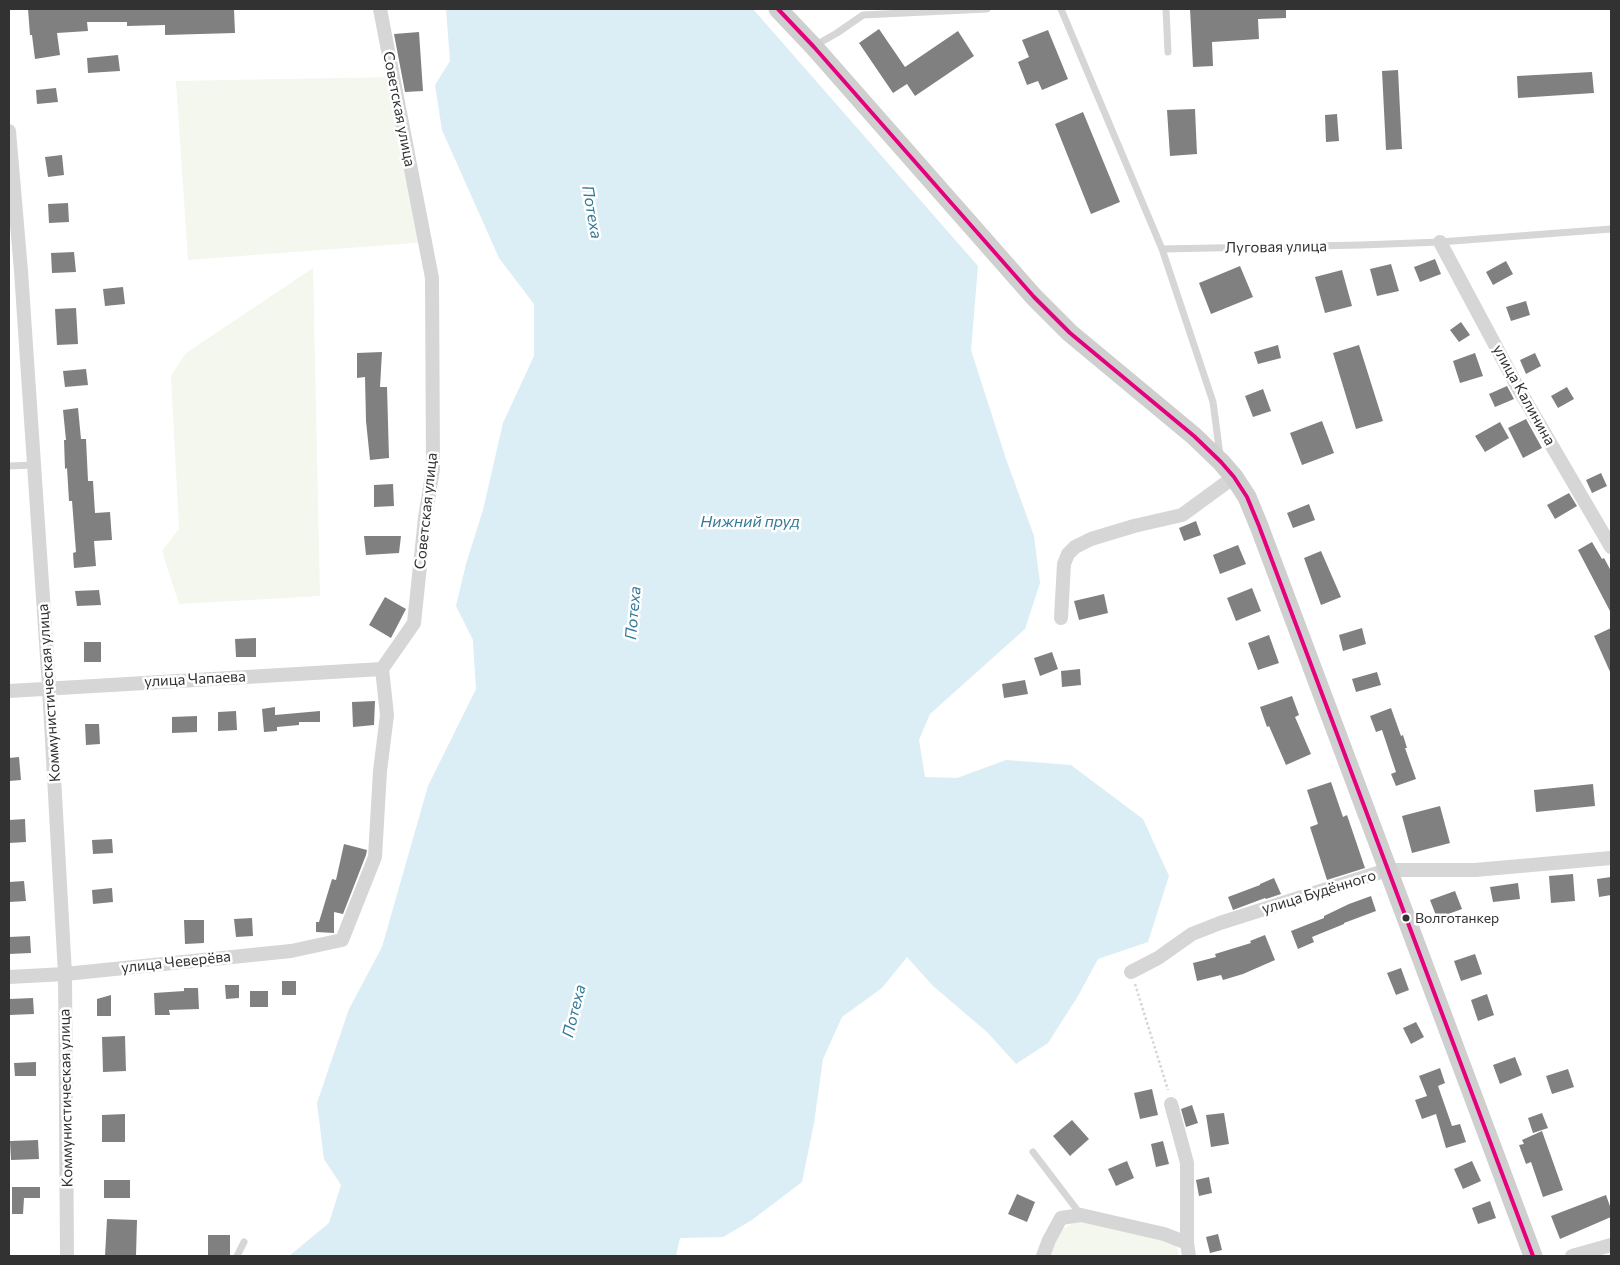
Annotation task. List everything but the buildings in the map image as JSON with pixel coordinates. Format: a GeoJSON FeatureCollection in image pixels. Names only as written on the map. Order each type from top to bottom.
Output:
{"type":"FeatureCollection","features":[{"type":"Feature","properties":{"kind":"main road"},"geometry":{"type":"LineString","coordinates":[[778,9],[814,47],[1034,297],[1070,333],[1194,436],[1234,477],[1246,497],[1259,526],[1533,1256]]}},
{"type":"Feature","properties":{"kind":"street","name":"Советская улица"},"geometry":{"type":"LineString","coordinates":[[380,9],[432,278],[433,469],[425,518],[414,623],[382,669]]}},
{"type":"Feature","properties":{"kind":"street","name":"Коммунистическая улица"},"geometry":{"type":"LineString","coordinates":[[9,131],[15,272],[34,465],[65,974],[67,1256]]}},
{"type":"Feature","properties":{"kind":"street","name":"улица Калинина"},"geometry":{"type":"LineString","coordinates":[[1440,242],[1517,386],[1611,547]]}},
{"type":"Feature","properties":{"kind":"street"},"geometry":{"type":"LineString","coordinates":[[1062,618],[1064,564],[1068,554],[1075,547],[1091,539],[1134,526],[1182,515],[1234,477]]}},
{"type":"Feature","properties":{"kind":"street","name":"улица Чапаева"},"geometry":{"type":"LineString","coordinates":[[9,691],[49,687],[382,669]]}},
{"type":"Feature","properties":{"kind":"street","name":"улица Чеверёва"},"geometry":{"type":"LineString","coordinates":[[9,977],[65,974],[290,950],[342,940],[375,857],[380,771],[386,714],[382,669]]}},
{"type":"Feature","properties":{"kind":"street","name":"улица Будённого"},"geometry":{"type":"LineString","coordinates":[[1131,972],[1158,958],[1192,934],[1220,923],[1388,870],[1475,870],[1611,858]]}},
{"type":"Feature","properties":{"kind":"street"},"geometry":{"type":"LineString","coordinates":[[1171,1104],[1187,1163],[1188,1250]]}},
{"type":"Feature","properties":{"kind":"street"},"geometry":{"type":"LineString","coordinates":[[1043,1256],[1048,1240],[1061,1218],[1081,1215],[1164,1234],[1188,1250]]}},
{"type":"Feature","properties":{"kind":"street"},"geometry":{"type":"LineString","coordinates":[[1572,1256],[1611,1245]]}},
{"type":"Feature","properties":{"kind":"lane"},"geometry":{"type":"LineString","coordinates":[[814,47],[837,34],[862,12],[987,9]]}},
{"type":"Feature","properties":{"kind":"lane"},"geometry":{"type":"LineString","coordinates":[[1061,9],[1162,249],[1214,402],[1221,462]]}},
{"type":"Feature","properties":{"kind":"lane"},"geometry":{"type":"LineString","coordinates":[[1166,9],[1168,52]]}},
{"type":"Feature","properties":{"kind":"lane","name":"Луговая улица"},"geometry":{"type":"LineString","coordinates":[[1162,249],[1440,242],[1611,229]]}},
{"type":"Feature","properties":{"kind":"lane"},"geometry":{"type":"LineString","coordinates":[[9,466],[34,465]]}},
{"type":"Feature","properties":{"kind":"lane"},"geometry":{"type":"LineString","coordinates":[[1033,1152],[1081,1215]]}},
{"type":"Feature","properties":{"kind":"lane"},"geometry":{"type":"LineString","coordinates":[[237,1256],[244,1242]]}},
{"type":"Feature","properties":{"kind":"path"},"geometry":{"type":"LineString","coordinates":[[1131,972],[1171,1104]]}},
{"type":"Feature","properties":{"kind":"shaded area"},"geometry":{"type":"Polygon","coordinates":[[[397,77],[428,242],[188,260],[176,81],[397,77]]]}},
{"type":"Feature","properties":{"kind":"shaded area"},"geometry":{"type":"Polygon","coordinates":[[[313,268],[320,596],[179,604],[162,551],[179,529],[171,376],[186,353],[313,268]]]}},
{"type":"Feature","properties":{"kind":"shaded area"},"geometry":{"type":"Polygon","coordinates":[[[1080,1219],[1170,1240],[1177,1247],[1179,1256],[1049,1256],[1060,1231],[1080,1219]]]}},
{"type":"Feature","properties":{"kind":"water","name":"Нижний пруд"},"geometry":{"type":"Polygon","coordinates":[[[446,9],[753,9],[978,266],[971,350],[1006,459],[1034,536],[1040,583],[1025,629],[930,714],[919,740],[925,777],[957,778],[1006,760],[1071,765],[1143,819],[1169,876],[1148,942],[1098,959],[1078,996],[1048,1043],[1016,1064],[987,1032],[933,986],[907,957],[882,988],[842,1017],[823,1059],[814,1123],[802,1182],[752,1220],[723,1237],[680,1238],[676,1256],[289,1256],[329,1223],[341,1185],[324,1159],[317,1103],[349,1009],[382,947],[428,786],[476,689],[473,640],[456,606],[466,564],[483,510],[503,423],[534,356],[534,304],[499,258],[442,130],[435,85],[450,61],[446,9]]]}},
{"type":"Feature","properties":{"kind":"transit line"},"geometry":{"type":"LineString","coordinates":[[778,9],[814,47],[1034,297],[1070,333],[1194,436],[1221,462],[1247,497],[1533,1256]]}},
{"type":"Feature","properties":{"kind":"place","name":"Волготанкер"},"geometry":{"type":"Point","coordinates":[1406,918]}},
{"type":"Feature","properties":{"kind":"water label","name":"Потеха"},"geometry":{"type":"Point","coordinates":[592,212]}},
{"type":"Feature","properties":{"kind":"water label","name":"Потеха"},"geometry":{"type":"Point","coordinates":[633,613]}},
{"type":"Feature","properties":{"kind":"water label","name":"Потеха"},"geometry":{"type":"Point","coordinates":[574,1011]}}]}
